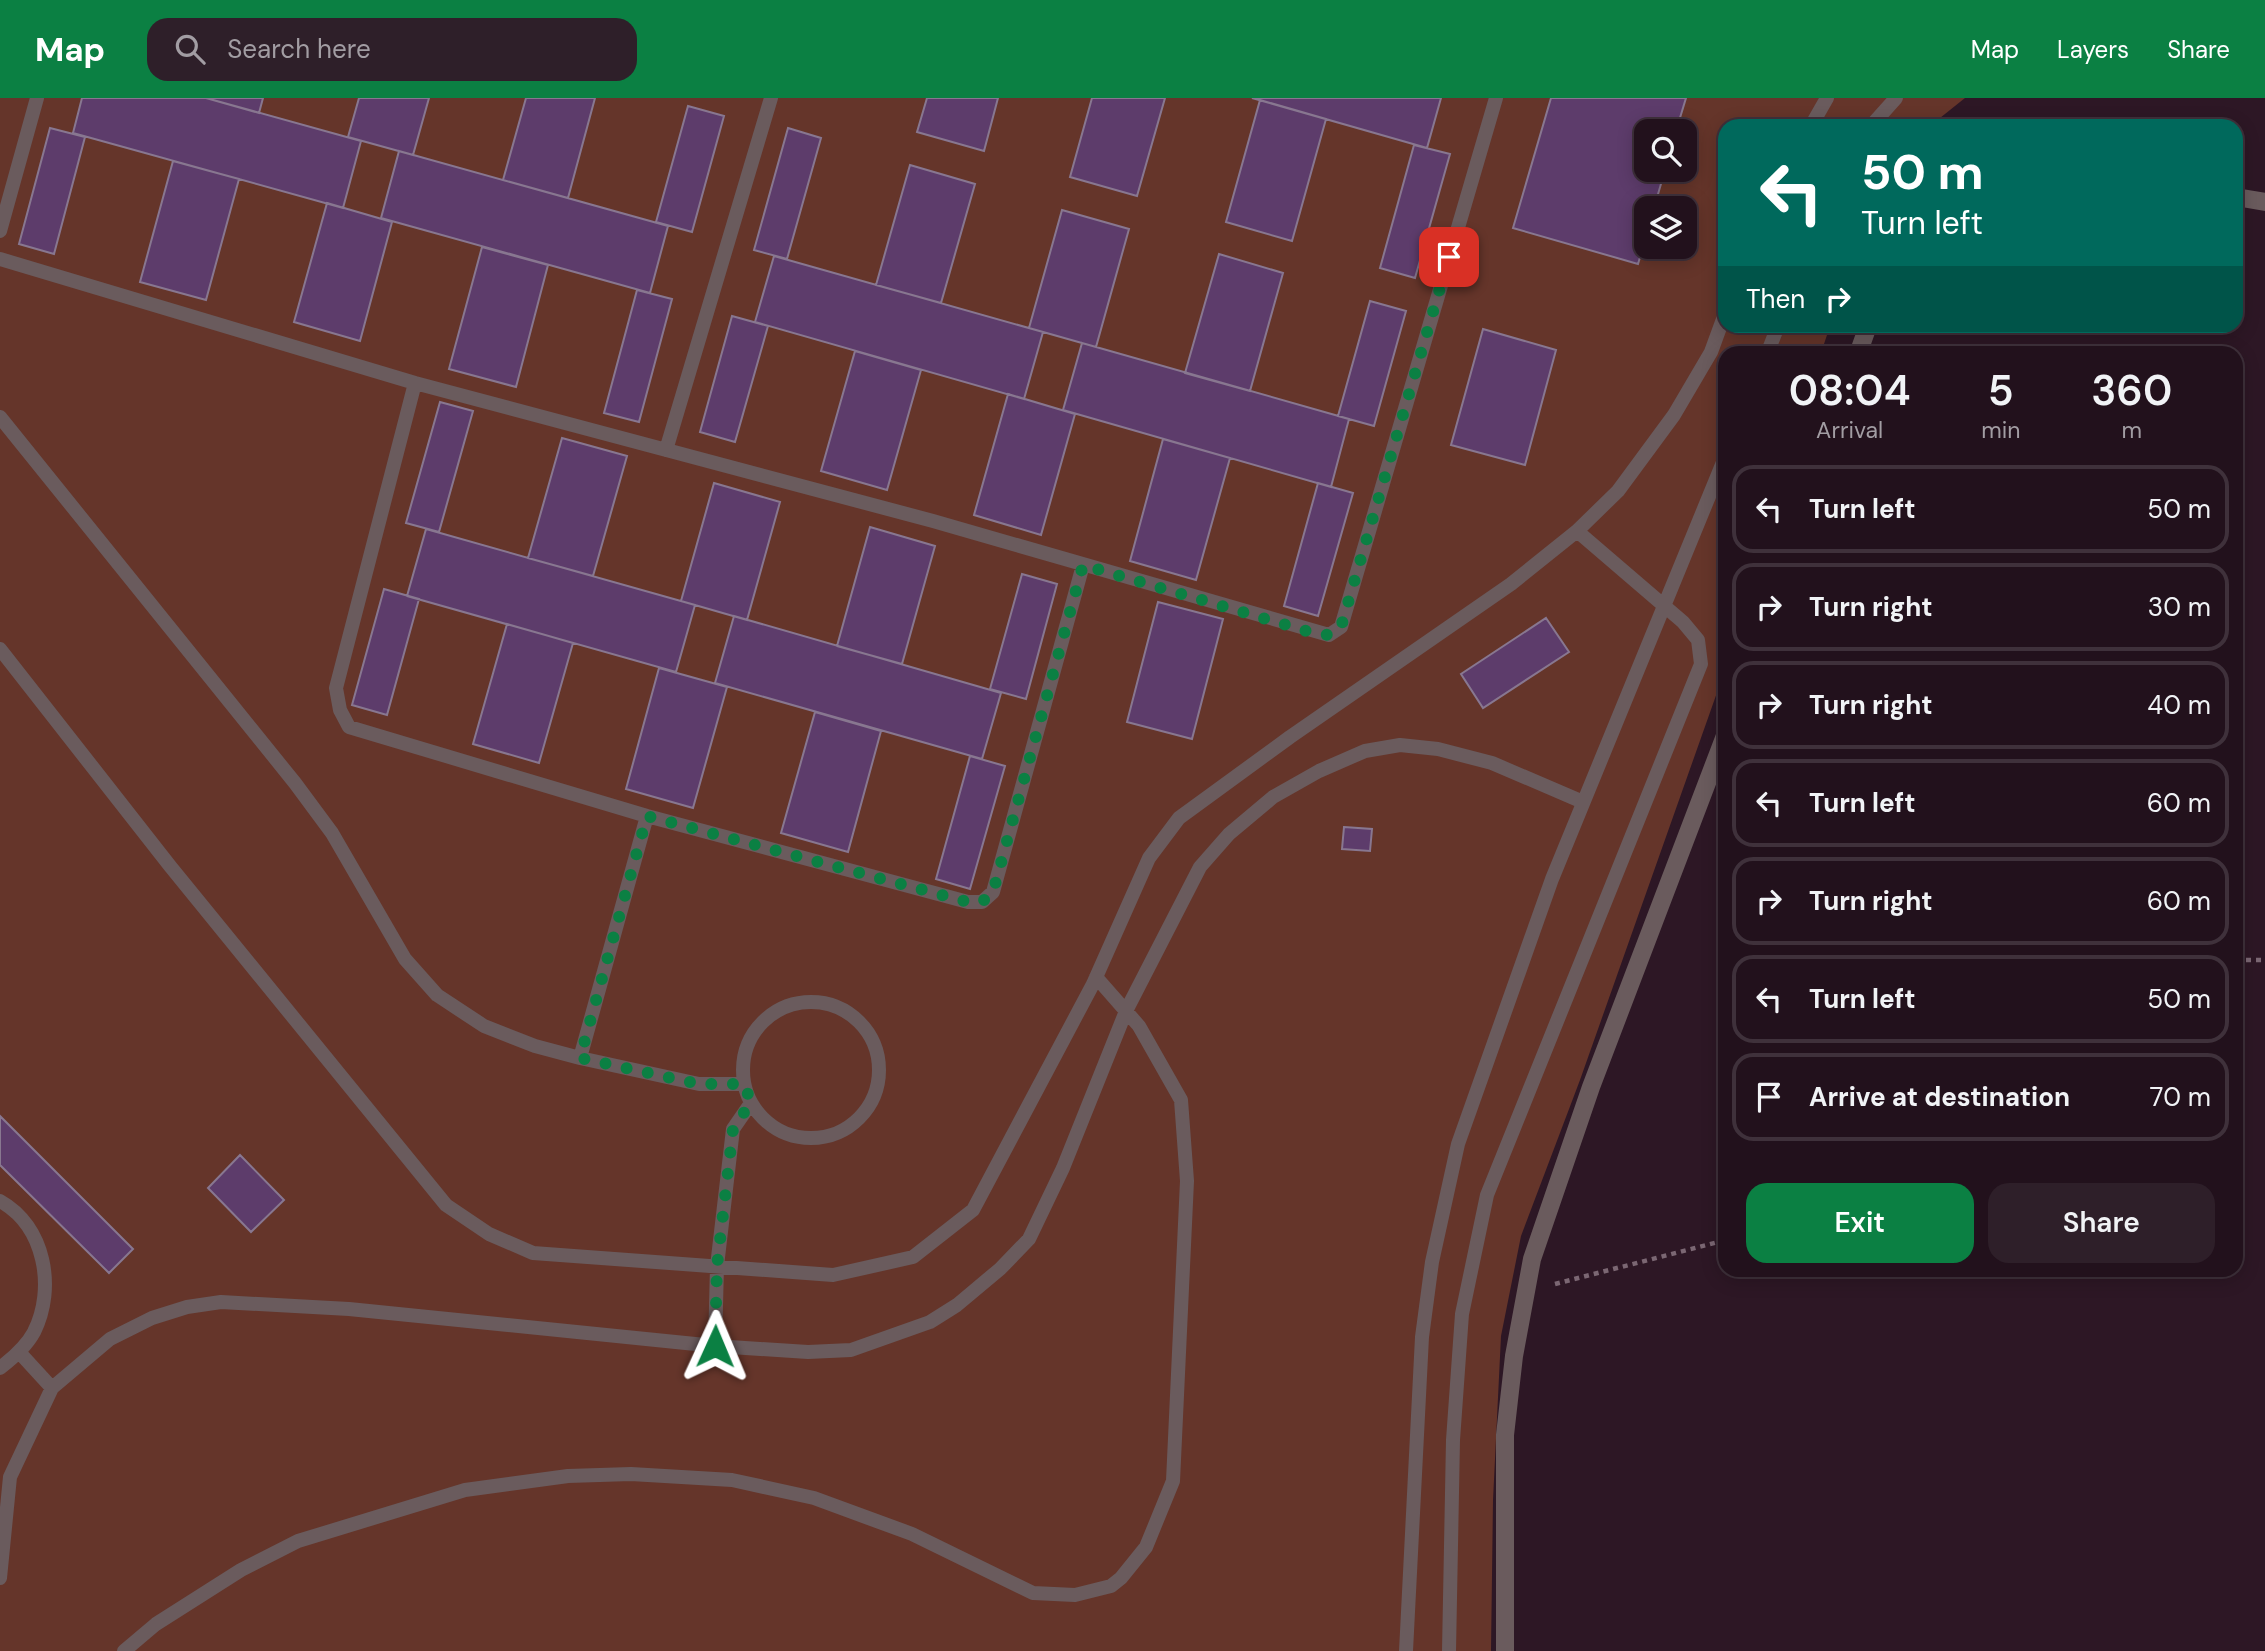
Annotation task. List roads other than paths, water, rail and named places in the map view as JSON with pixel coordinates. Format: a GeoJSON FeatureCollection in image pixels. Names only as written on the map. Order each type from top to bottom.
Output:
{"type":"FeatureCollection","features":[{"type":"Feature","properties":{"kind":"street"},"geometry":{"type":"LineString","coordinates":[[2243,198],[2265,202]]}},
{"type":"Feature","properties":{"kind":"street"},"geometry":{"type":"LineString","coordinates":[[1505,1651],[1505,1434],[1514,1356],[1532,1259],[1591,1087],[1718,754]]}},
{"type":"Feature","properties":{"kind":"lane"},"geometry":{"type":"LineString","coordinates":[[0,231],[37,98]]}},
{"type":"Feature","properties":{"kind":"lane"},"geometry":{"type":"LineString","coordinates":[[667,450],[771,98]]}},
{"type":"Feature","properties":{"kind":"lane"},"geometry":{"type":"LineString","coordinates":[[0,259],[415,383],[667,450],[1083,565],[1310,632],[1329,635],[1341,627],[1496,98]]}},
{"type":"Feature","properties":{"kind":"lane"},"geometry":{"type":"LineString","coordinates":[[1877,119],[1896,98]]}},
{"type":"Feature","properties":{"kind":"lane"},"geometry":{"type":"LineString","coordinates":[[1814,119],[1823,99]]}},
{"type":"Feature","properties":{"kind":"lane"},"geometry":{"type":"LineString","coordinates":[[0,649],[170,866],[446,1205],[489,1234],[533,1253],[833,1275],[913,1257],[973,1210],[1096,977],[1149,858],[1179,818],[1290,737],[1511,584],[1577,531],[1618,491],[1674,415],[1711,352],[1718,333]]}},
{"type":"Feature","properties":{"kind":"lane"},"geometry":{"type":"LineString","coordinates":[[415,383],[337,688],[340,710],[348,727],[647,816],[968,902],[982,902],[993,892],[1083,565]]}},
{"type":"Feature","properties":{"kind":"lane"},"geometry":{"type":"LineString","coordinates":[[0,418],[295,783],[332,833],[405,959],[438,995],[484,1026],[535,1046],[699,1084],[744,1084]]}},
{"type":"Feature","properties":{"kind":"lane"},"geometry":{"type":"LineString","coordinates":[[1406,1651],[1422,1337],[1442,1205],[1458,1144],[1552,879],[1718,474]]}},
{"type":"Feature","properties":{"kind":"lane"},"geometry":{"type":"LineString","coordinates":[[1449,1651],[1453,1440],[1462,1314],[1487,1195],[1701,664],[1698,640],[1577,531]]}},
{"type":"Feature","properties":{"kind":"lane"},"geometry":{"type":"LineString","coordinates":[[0,1578],[10,1477],[52,1388],[110,1339],[152,1318],[187,1307],[220,1302],[349,1309],[715,1346],[808,1352],[851,1350],[930,1322],[957,1305],[1000,1269],[1029,1239],[1063,1168],[1126,1011],[1200,867],[1229,834],[1273,797],[1319,771],[1365,751],[1400,745],[1492,763],[1583,802]]}},
{"type":"Feature","properties":{"kind":"lane"},"geometry":{"type":"LineString","coordinates":[[580,1058],[647,816]]}},
{"type":"Feature","properties":{"kind":"lane"},"geometry":{"type":"LineString","coordinates":[[124,1651],[156,1624],[241,1570],[298,1541],[465,1490],[568,1476],[631,1474],[732,1480],[814,1498],[912,1534],[1033,1593],[1075,1595],[1111,1586],[1146,1547],[1173,1481],[1187,1181],[1181,1100],[1139,1026],[1096,977]]}},
{"type":"Feature","properties":{"kind":"lane"},"geometry":{"type":"LineString","coordinates":[[807,1001],[827,1003],[845,1010],[861,1022],[872,1038],[878,1056],[878,1085],[866,1112],[852,1126],[835,1135],[816,1139],[796,1137],[778,1130],[751,1102],[744,1084],[743,1064],[752,1037],[771,1014],[788,1005],[807,1001]]}},
{"type":"Feature","properties":{"kind":"lane"},"geometry":{"type":"LineString","coordinates":[[715,1346],[717,1266],[733,1129],[751,1102]]}},
{"type":"Feature","properties":{"kind":"lane"},"geometry":{"type":"LineString","coordinates":[[0,1200],[23,1220],[36,1241],[44,1263],[46,1287],[42,1311],[33,1333],[19,1352],[0,1368]]}},
{"type":"Feature","properties":{"kind":"lane"},"geometry":{"type":"LineString","coordinates":[[19,1352],[52,1388]]}}]}
